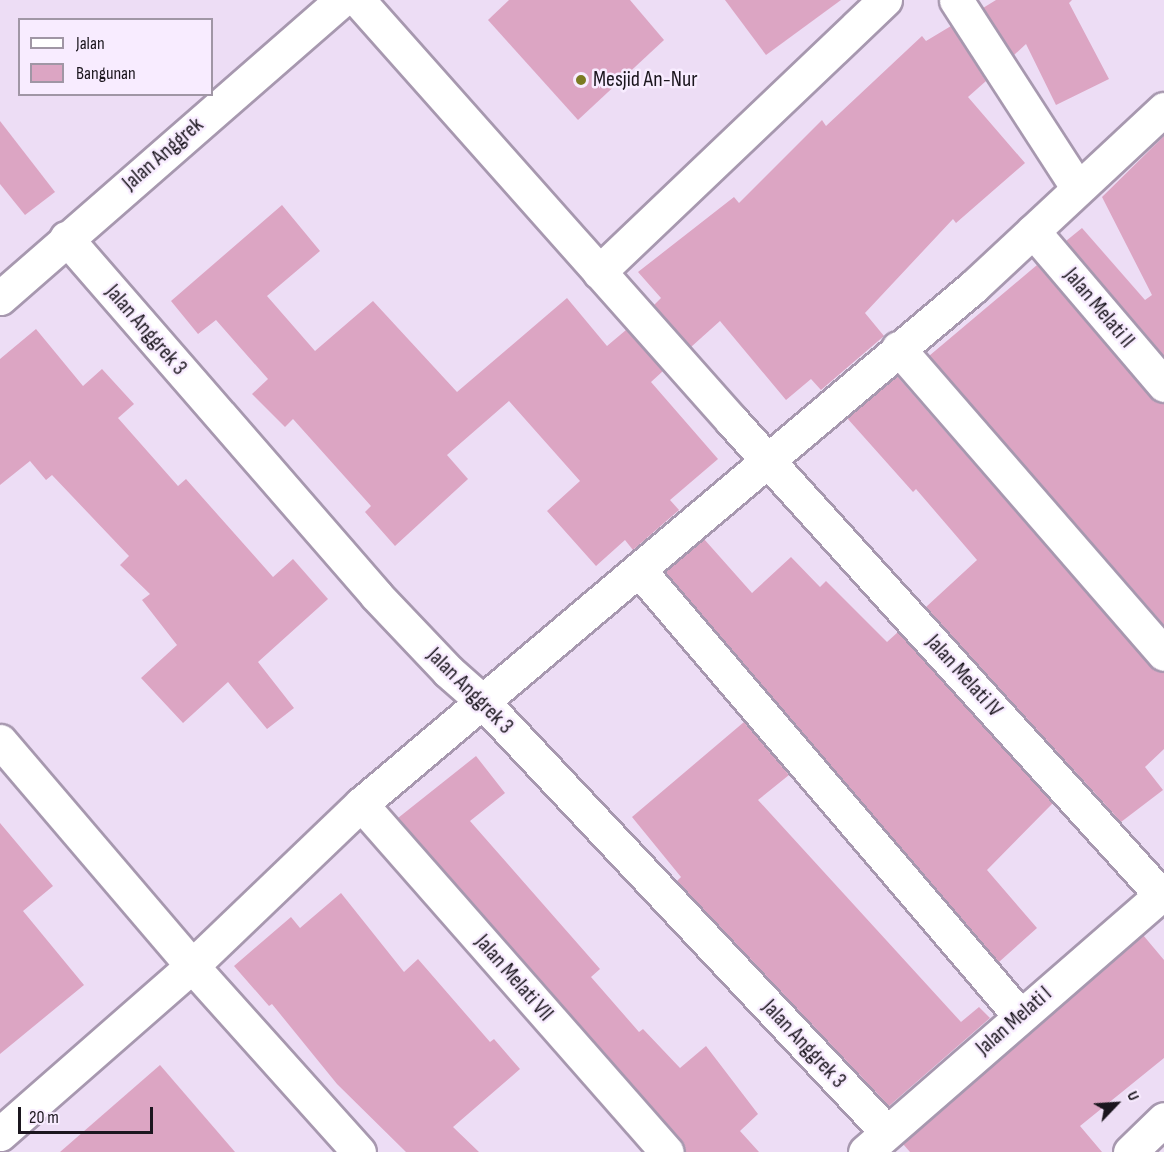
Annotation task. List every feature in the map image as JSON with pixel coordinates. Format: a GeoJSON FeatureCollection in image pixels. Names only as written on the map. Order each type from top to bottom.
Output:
{"type":"FeatureCollection","features":[{"type":"Feature","properties":{"kind":"street","name":"Jalan Anggrek"},"geometry":{"type":"LineString","coordinates":[[0,298],[66,238],[342,0]]}},
{"type":"Feature","properties":{"kind":"street","name":"Jalan Melati IV"},"geometry":{"type":"LineString","coordinates":[[358,0],[599,272],[1162,893]]}},
{"type":"Feature","properties":{"kind":"street"},"geometry":{"type":"LineString","coordinates":[[599,272],[885,0]]}},
{"type":"Feature","properties":{"kind":"street"},"geometry":{"type":"LineString","coordinates":[[956,0],[1077,187]]}},
{"type":"Feature","properties":{"kind":"street"},"geometry":{"type":"LineString","coordinates":[[0,1134],[192,966],[361,804],[898,348],[974,287],[1077,187],[1164,109]]}},
{"type":"Feature","properties":{"kind":"street","name":"Jalan Melati II"},"geometry":{"type":"LineString","coordinates":[[1033,231],[1164,385]]}},
{"type":"Feature","properties":{"kind":"street","name":"Jalan Anggrek 3"},"geometry":{"type":"LineString","coordinates":[[66,238],[376,595],[448,671],[481,700],[876,1142]]}},
{"type":"Feature","properties":{"kind":"street"},"geometry":{"type":"LineString","coordinates":[[898,348],[1164,654]]}},
{"type":"Feature","properties":{"kind":"street"},"geometry":{"type":"LineString","coordinates":[[639,570],[1020,1016]]}},
{"type":"Feature","properties":{"kind":"street"},"geometry":{"type":"LineString","coordinates":[[0,741],[192,966],[359,1152]]}},
{"type":"Feature","properties":{"kind":"street","name":"Jalan Melati VII"},"geometry":{"type":"LineString","coordinates":[[361,804],[668,1152]]}},
{"type":"Feature","properties":{"kind":"street","name":"Jalan Melati I"},"geometry":{"type":"LineString","coordinates":[[876,1142],[1162,893]]}},
{"type":"Feature","properties":{"kind":"street"},"geometry":{"type":"LineString","coordinates":[[1130,1152],[1164,1119]]}},
{"type":"Feature","properties":{"kind":"building","name":"Mesjid An-Nur"},"geometry":{"type":"Polygon","coordinates":[[[509,0],[630,0],[664,40],[578,120],[488,20],[509,0]]]}},
{"type":"Feature","properties":{"kind":"building"},"geometry":{"type":"Polygon","coordinates":[[[725,0],[841,0],[766,55],[725,0]]]}},
{"type":"Feature","properties":{"kind":"building"},"geometry":{"type":"Polygon","coordinates":[[[996,0],[1072,0],[1069,3],[1109,79],[1056,105],[1026,44],[1014,55],[983,8],[996,0]]]}},
{"type":"Feature","properties":{"kind":"building"},"geometry":{"type":"Polygon","coordinates":[[[951,26],[986,81],[968,97],[1025,163],[956,223],[953,219],[865,313],[884,336],[821,390],[811,379],[786,400],[720,321],[691,347],[654,305],[661,298],[638,272],[734,197],[739,203],[822,120],[826,126],[922,36],[926,41],[951,26]]]}},
{"type":"Feature","properties":{"kind":"building"},"geometry":{"type":"Polygon","coordinates":[[[0,121],[55,192],[25,215],[0,184],[0,121]]]}},
{"type":"Feature","properties":{"kind":"building"},"geometry":{"type":"Polygon","coordinates":[[[1164,136],[1164,356],[1066,241],[1082,228],[1145,300],[1152,295],[1102,197],[1164,136]]]}},
{"type":"Feature","properties":{"kind":"building"},"geometry":{"type":"Polygon","coordinates":[[[282,205],[320,251],[267,296],[315,351],[373,301],[457,392],[567,298],[607,346],[626,330],[663,371],[651,382],[718,459],[670,500],[679,510],[633,550],[625,540],[596,566],[547,511],[580,481],[509,401],[447,455],[468,479],[395,546],[365,512],[371,506],[293,419],[285,427],[252,394],[268,379],[216,320],[198,334],[171,301],[282,205]]]}},
{"type":"Feature","properties":{"kind":"building"},"geometry":{"type":"Polygon","coordinates":[[[1037,265],[1150,397],[1164,403],[1164,625],[929,356],[1037,265]]]}},
{"type":"Feature","properties":{"kind":"building"},"geometry":{"type":"Polygon","coordinates":[[[36,329],[83,386],[102,369],[134,404],[118,418],[178,486],[186,479],[273,577],[293,559],[328,599],[258,662],[294,708],[267,729],[228,682],[183,723],[141,678],[177,645],[142,600],[150,594],[120,565],[129,556],[52,475],[46,480],[30,461],[0,485],[0,359],[36,329]]]}},
{"type":"Feature","properties":{"kind":"building"},"geometry":{"type":"Polygon","coordinates":[[[897,376],[1150,666],[1164,672],[1164,749],[1145,767],[1163,790],[1121,822],[926,607],[977,560],[916,489],[913,492],[847,418],[897,376]]]}},
{"type":"Feature","properties":{"kind":"building"},"geometry":{"type":"Polygon","coordinates":[[[704,539],[752,593],[791,557],[820,587],[826,581],[887,642],[898,632],[1053,803],[987,870],[1037,928],[999,962],[665,572],[704,539]]]}},
{"type":"Feature","properties":{"kind":"building"},"geometry":{"type":"Polygon","coordinates":[[[744,722],[789,775],[758,800],[961,1022],[979,1007],[990,1018],[889,1106],[677,881],[681,877],[632,817],[744,722]]]}},
{"type":"Feature","properties":{"kind":"building"},"geometry":{"type":"Polygon","coordinates":[[[476,756],[505,793],[470,821],[600,969],[591,977],[639,1032],[643,1029],[680,1068],[706,1046],[758,1114],[740,1131],[759,1152],[685,1152],[681,1140],[398,818],[476,756]]]}},
{"type":"Feature","properties":{"kind":"building"},"geometry":{"type":"Polygon","coordinates":[[[0,823],[53,886],[23,911],[84,985],[0,1054],[0,823]]]}},
{"type":"Feature","properties":{"kind":"building"},"geometry":{"type":"Polygon","coordinates":[[[341,893],[404,972],[418,959],[490,1042],[494,1039],[520,1069],[453,1127],[479,1152],[406,1152],[337,1084],[272,1004],[269,1006],[234,966],[291,917],[300,928],[341,893]]]}},
{"type":"Feature","properties":{"kind":"building"},"geometry":{"type":"Polygon","coordinates":[[[1143,935],[1164,960],[1164,1058],[1080,1126],[1102,1152],[910,1152],[903,1144],[1143,935]]]}},
{"type":"Feature","properties":{"kind":"building"},"geometry":{"type":"Polygon","coordinates":[[[160,1065],[235,1152],[60,1152],[160,1065]]]}},
{"type":"Feature","properties":{"kind":"place","name":"Mesjid An-Nur"},"geometry":{"type":"Point","coordinates":[581,80]}}]}
